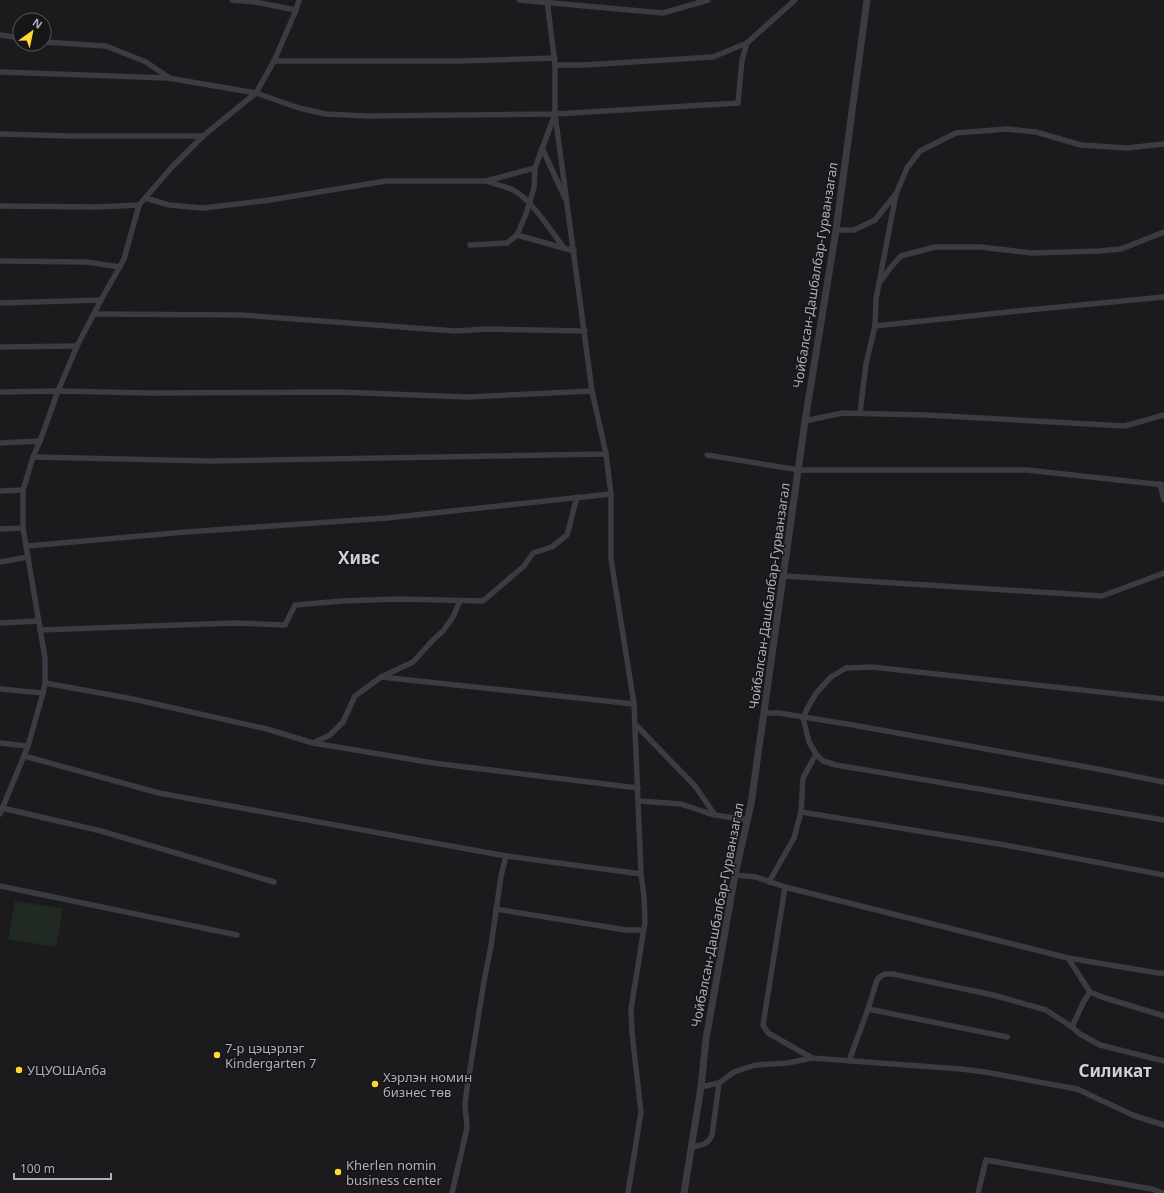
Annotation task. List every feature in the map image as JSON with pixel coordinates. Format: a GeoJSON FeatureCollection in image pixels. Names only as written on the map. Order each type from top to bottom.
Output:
{"type":"FeatureCollection","features":[{"type":"Feature","properties":{"kind":"street"},"geometry":{"type":"LineString","coordinates":[[232,0],[255,2],[296,10]]}},
{"type":"Feature","properties":{"kind":"street"},"geometry":{"type":"LineString","coordinates":[[0,814],[28,746],[44,693],[45,683],[45,658],[23,528],[23,490],[33,457],[77,346],[124,259],[139,205],[172,167],[202,136],[256,93],[274,61],[299,0]]}},
{"type":"Feature","properties":{"kind":"street"},"geometry":{"type":"LineString","coordinates":[[518,0],[547,1],[663,13],[708,0]]}},
{"type":"Feature","properties":{"kind":"street"},"geometry":{"type":"LineString","coordinates":[[274,61],[555,62],[584,65],[713,57],[747,43],[795,0]]}},
{"type":"Feature","properties":{"kind":"street","name":"Чойбалсан-Дашбалбар-Гурванзагал"},"geometry":{"type":"LineString","coordinates":[[684,1193],[701,1088],[706,1039],[735,875],[751,804],[805,421],[836,230],[867,0]]}},
{"type":"Feature","properties":{"kind":"street"},"geometry":{"type":"LineString","coordinates":[[547,1],[555,62],[556,114],[567,204],[592,391],[606,454],[611,494],[611,559],[634,704],[641,874],[645,922],[631,1009],[632,1032],[641,1112],[628,1193]]}},
{"type":"Feature","properties":{"kind":"street"},"geometry":{"type":"LineString","coordinates":[[0,35],[12,37]]}},
{"type":"Feature","properties":{"kind":"street"},"geometry":{"type":"LineString","coordinates":[[52,43],[106,46],[146,62],[168,78]]}},
{"type":"Feature","properties":{"kind":"street"},"geometry":{"type":"LineString","coordinates":[[0,72],[168,78],[256,93],[299,108],[326,114],[366,116],[556,114],[738,103],[742,60],[747,43]]}},
{"type":"Feature","properties":{"kind":"street"},"geometry":{"type":"LineString","coordinates":[[470,245],[507,243],[517,235],[526,214],[534,188],[535,168],[556,114]]}},
{"type":"Feature","properties":{"kind":"street"},"geometry":{"type":"LineString","coordinates":[[860,413],[866,364],[875,326],[876,299],[896,194],[907,168],[920,151],[956,133],[1007,129],[1036,132],[1082,145],[1127,148],[1164,144]]}},
{"type":"Feature","properties":{"kind":"street"},"geometry":{"type":"LineString","coordinates":[[0,134],[70,136],[202,136]]}},
{"type":"Feature","properties":{"kind":"street"},"geometry":{"type":"LineString","coordinates":[[542,148],[567,204]]}},
{"type":"Feature","properties":{"kind":"street"},"geometry":{"type":"LineString","coordinates":[[145,198],[169,205],[203,208],[270,200],[386,181],[486,181],[535,168]]}},
{"type":"Feature","properties":{"kind":"street"},"geometry":{"type":"LineString","coordinates":[[486,181],[512,189],[519,193],[529,203],[564,248]]}},
{"type":"Feature","properties":{"kind":"street"},"geometry":{"type":"LineString","coordinates":[[836,230],[854,230],[875,220],[896,194]]}},
{"type":"Feature","properties":{"kind":"street"},"geometry":{"type":"LineString","coordinates":[[0,206],[98,207],[139,205]]}},
{"type":"Feature","properties":{"kind":"street"},"geometry":{"type":"LineString","coordinates":[[879,283],[890,267],[901,256],[935,247],[980,247],[1032,253],[1099,252],[1121,249],[1164,232]]}},
{"type":"Feature","properties":{"kind":"street"},"geometry":{"type":"LineString","coordinates":[[517,235],[574,251]]}},
{"type":"Feature","properties":{"kind":"street"},"geometry":{"type":"LineString","coordinates":[[0,261],[86,262],[120,267]]}},
{"type":"Feature","properties":{"kind":"street"},"geometry":{"type":"LineString","coordinates":[[875,326],[1164,297]]}},
{"type":"Feature","properties":{"kind":"street"},"geometry":{"type":"LineString","coordinates":[[0,303],[101,300]]}},
{"type":"Feature","properties":{"kind":"street"},"geometry":{"type":"LineString","coordinates":[[94,314],[242,315],[454,331],[488,329],[585,331]]}},
{"type":"Feature","properties":{"kind":"street"},"geometry":{"type":"LineString","coordinates":[[0,347],[77,346]]}},
{"type":"Feature","properties":{"kind":"street"},"geometry":{"type":"LineString","coordinates":[[0,392],[339,392],[468,397],[592,391]]}},
{"type":"Feature","properties":{"kind":"street"},"geometry":{"type":"LineString","coordinates":[[805,421],[842,413],[860,413],[926,415],[1125,426],[1164,415]]}},
{"type":"Feature","properties":{"kind":"street"},"geometry":{"type":"LineString","coordinates":[[0,443],[40,441]]}},
{"type":"Feature","properties":{"kind":"street"},"geometry":{"type":"LineString","coordinates":[[33,457],[209,461],[606,454]]}},
{"type":"Feature","properties":{"kind":"street"},"geometry":{"type":"LineString","coordinates":[[707,455],[799,470],[1027,470],[1162,485],[1164,500]]}},
{"type":"Feature","properties":{"kind":"street"},"geometry":{"type":"LineString","coordinates":[[0,491],[23,490]]}},
{"type":"Feature","properties":{"kind":"street"},"geometry":{"type":"LineString","coordinates":[[26,546],[178,533],[387,518],[611,494]]}},
{"type":"Feature","properties":{"kind":"street"},"geometry":{"type":"LineString","coordinates":[[40,630],[234,623],[285,625],[295,605],[342,601],[399,599],[483,601],[524,566],[533,554],[552,547],[567,535],[577,497]]}},
{"type":"Feature","properties":{"kind":"street"},"geometry":{"type":"LineString","coordinates":[[0,529],[23,528]]}},
{"type":"Feature","properties":{"kind":"street"},"geometry":{"type":"LineString","coordinates":[[0,562],[28,556]]}},
{"type":"Feature","properties":{"kind":"street"},"geometry":{"type":"LineString","coordinates":[[784,576],[1102,596],[1164,573]]}},
{"type":"Feature","properties":{"kind":"street"},"geometry":{"type":"LineString","coordinates":[[313,743],[330,735],[343,722],[355,696],[381,677],[413,662],[454,617],[460,601]]}},
{"type":"Feature","properties":{"kind":"street"},"geometry":{"type":"LineString","coordinates":[[0,623],[38,621]]}},
{"type":"Feature","properties":{"kind":"street"},"geometry":{"type":"LineString","coordinates":[[1164,699],[872,667],[846,668],[831,677],[817,692],[803,718],[809,742],[816,754],[823,761],[836,765],[1164,820]]}},
{"type":"Feature","properties":{"kind":"street"},"geometry":{"type":"LineString","coordinates":[[381,677],[634,704]]}},
{"type":"Feature","properties":{"kind":"street"},"geometry":{"type":"LineString","coordinates":[[45,683],[133,699],[267,729],[313,743],[433,763],[638,788]]}},
{"type":"Feature","properties":{"kind":"street"},"geometry":{"type":"LineString","coordinates":[[0,689],[44,693]]}},
{"type":"Feature","properties":{"kind":"street"},"geometry":{"type":"LineString","coordinates":[[764,713],[779,713],[1164,782]]}},
{"type":"Feature","properties":{"kind":"street"},"geometry":{"type":"LineString","coordinates":[[635,724],[694,786],[715,815]]}},
{"type":"Feature","properties":{"kind":"street"},"geometry":{"type":"LineString","coordinates":[[0,743],[28,746]]}},
{"type":"Feature","properties":{"kind":"street"},"geometry":{"type":"LineString","coordinates":[[769,882],[794,838],[801,812],[803,778],[816,754]]}},
{"type":"Feature","properties":{"kind":"street"},"geometry":{"type":"LineString","coordinates":[[24,756],[159,793],[506,856],[641,874]]}},
{"type":"Feature","properties":{"kind":"street"},"geometry":{"type":"LineString","coordinates":[[639,801],[681,804],[715,815],[747,820]]}},
{"type":"Feature","properties":{"kind":"street"},"geometry":{"type":"LineString","coordinates":[[2,808],[100,831],[274,882]]}},
{"type":"Feature","properties":{"kind":"street"},"geometry":{"type":"LineString","coordinates":[[801,812],[1005,845],[1164,875]]}},
{"type":"Feature","properties":{"kind":"street"},"geometry":{"type":"LineString","coordinates":[[452,1193],[467,1128],[465,1104],[466,1088],[501,876],[506,856]]}},
{"type":"Feature","properties":{"kind":"street"},"geometry":{"type":"LineString","coordinates":[[735,875],[756,877],[785,887],[1068,958],[1164,973]]}},
{"type":"Feature","properties":{"kind":"street"},"geometry":{"type":"LineString","coordinates":[[0,886],[236,935]]}},
{"type":"Feature","properties":{"kind":"street"},"geometry":{"type":"LineString","coordinates":[[785,887],[763,1025],[768,1033],[812,1058]]}},
{"type":"Feature","properties":{"kind":"street"},"geometry":{"type":"LineString","coordinates":[[496,909],[626,930],[644,930]]}},
{"type":"Feature","properties":{"kind":"street"},"geometry":{"type":"LineString","coordinates":[[1068,958],[1090,992],[1164,1016]]}},
{"type":"Feature","properties":{"kind":"street"},"geometry":{"type":"LineString","coordinates":[[849,1061],[877,980],[885,974],[893,974],[993,994],[1046,1010],[1080,1034],[1100,1045],[1164,1061]]}},
{"type":"Feature","properties":{"kind":"street"},"geometry":{"type":"LineString","coordinates":[[1072,1027],[1090,992]]}},
{"type":"Feature","properties":{"kind":"street"},"geometry":{"type":"LineString","coordinates":[[868,1009],[1007,1037]]}},
{"type":"Feature","properties":{"kind":"street"},"geometry":{"type":"LineString","coordinates":[[701,1088],[719,1083],[734,1072],[755,1065],[788,1063],[812,1058],[967,1070],[1077,1089],[1135,1116],[1164,1125]]}},
{"type":"Feature","properties":{"kind":"street"},"geometry":{"type":"LineString","coordinates":[[692,1147],[706,1144],[710,1140],[719,1083]]}},
{"type":"Feature","properties":{"kind":"street"},"geometry":{"type":"LineString","coordinates":[[978,1193],[986,1160],[1163,1193]]}},
{"type":"Feature","properties":{"kind":"shaded area"},"geometry":{"type":"Polygon","coordinates":[[[15,901],[63,909],[56,947],[8,939],[15,901]]]}},
{"type":"Feature","properties":{"kind":"place","name":"7-р цэцэрлэг Kindergarten 7"},"geometry":{"type":"Point","coordinates":[217,1055]}},
{"type":"Feature","properties":{"kind":"place","name":"УЦУОШАлба"},"geometry":{"type":"Point","coordinates":[19,1070]}},
{"type":"Feature","properties":{"kind":"place","name":"Хэрлэн номин бизнес төв"},"geometry":{"type":"Point","coordinates":[375,1084]}},
{"type":"Feature","properties":{"kind":"place","name":"Kherlen nomin business center"},"geometry":{"type":"Point","coordinates":[338,1172]}},
{"type":"Feature","properties":{"kind":"district","name":"Хивс"},"geometry":{"type":"Point","coordinates":[359,558]}},
{"type":"Feature","properties":{"kind":"district","name":"Силикат"},"geometry":{"type":"Point","coordinates":[1115,1071]}}]}
